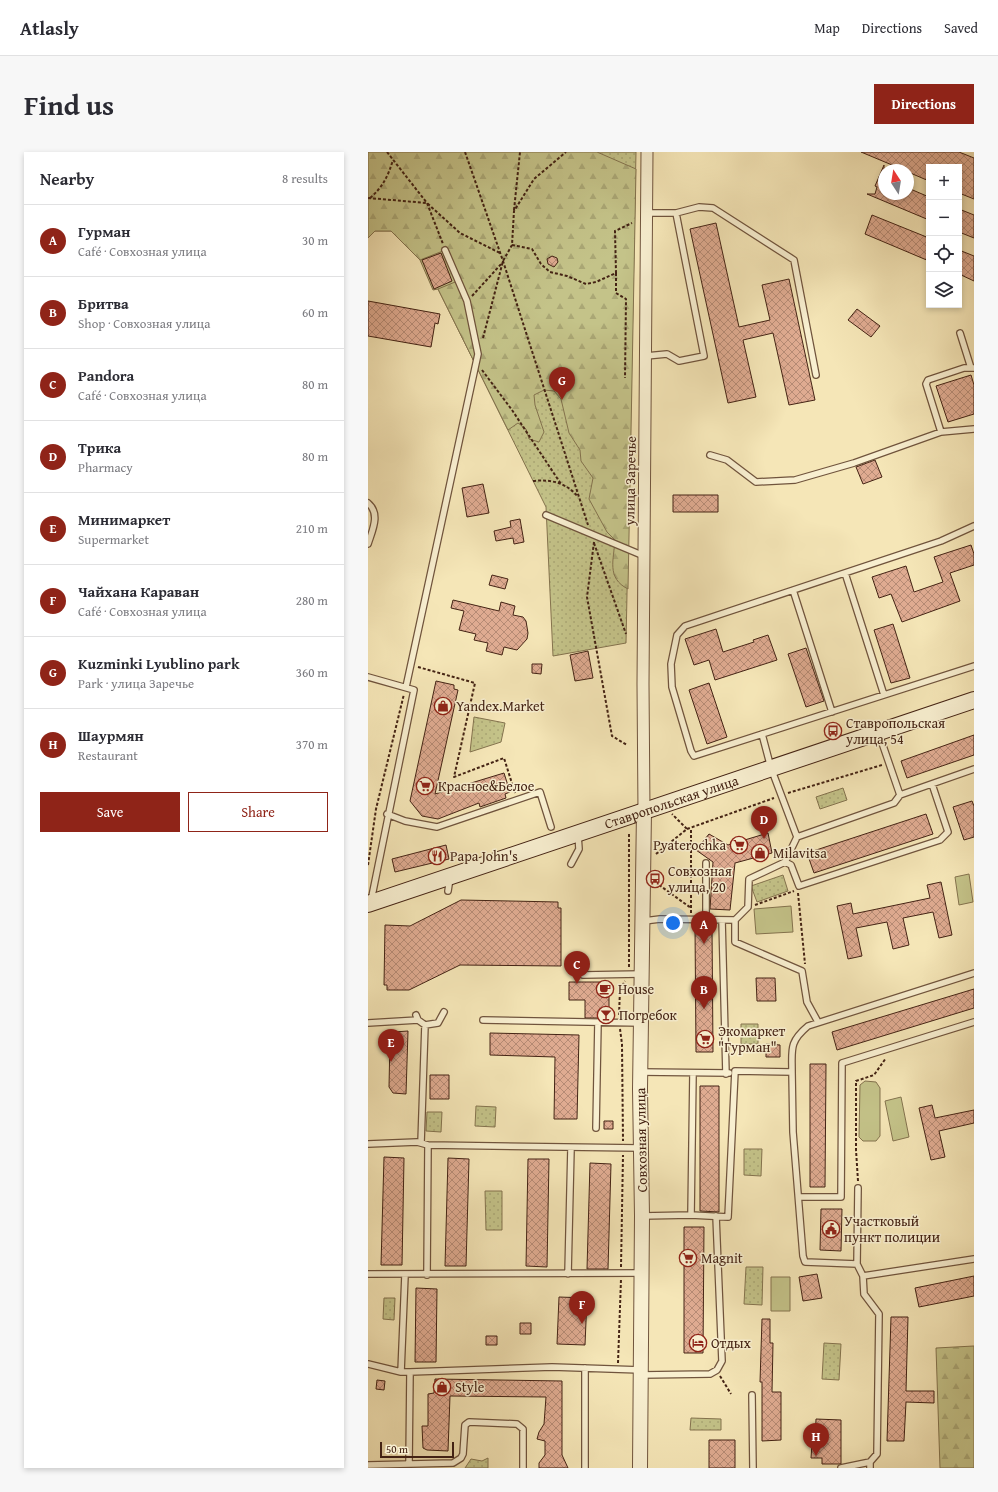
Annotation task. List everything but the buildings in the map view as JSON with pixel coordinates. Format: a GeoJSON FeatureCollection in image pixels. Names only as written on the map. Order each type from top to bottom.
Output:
{"type":"FeatureCollection","features":[{"type":"Feature","properties":{"kind":"main road","name":"Ставропольская улица"},"geometry":{"type":"LineString","coordinates":[[369,903],[449,885],[578,832],[974,700]]}},
{"type":"Feature","properties":{"kind":"street","name":"улица Заречье"},"geometry":{"type":"LineString","coordinates":[[644,811],[647,152]]}},
{"type":"Feature","properties":{"kind":"street","name":"Совхозная улица"},"geometry":{"type":"LineString","coordinates":[[640,1468],[642,1216],[640,1148],[641,1023],[635,974],[644,921],[644,811]]}},
{"type":"Feature","properties":{"kind":"lane"},"geometry":{"type":"LineString","coordinates":[[647,213],[676,213],[699,207],[713,208],[794,260],[816,375]]}},
{"type":"Feature","properties":{"kind":"lane"},"geometry":{"type":"LineString","coordinates":[[646,356],[667,354],[679,361],[704,356],[676,213]]}},
{"type":"Feature","properties":{"kind":"lane"},"geometry":{"type":"LineString","coordinates":[[406,687],[478,354],[467,301],[445,250]]}},
{"type":"Feature","properties":{"kind":"lane"},"geometry":{"type":"LineString","coordinates":[[940,432],[926,384],[928,380],[964,368],[972,368],[960,333]]}},
{"type":"Feature","properties":{"kind":"lane"},"geometry":{"type":"LineString","coordinates":[[710,455],[728,460],[756,482],[795,480],[854,464],[940,432],[974,429]]}},
{"type":"Feature","properties":{"kind":"lane"},"geometry":{"type":"LineString","coordinates":[[368,503],[373,507],[376,517],[368,544]]}},
{"type":"Feature","properties":{"kind":"lane"},"geometry":{"type":"LineString","coordinates":[[546,515],[644,556]]}},
{"type":"Feature","properties":{"kind":"lane"},"geometry":{"type":"LineString","coordinates":[[974,526],[941,541],[685,626],[677,635],[671,664],[672,687],[691,751],[694,756],[974,666]]}},
{"type":"Feature","properties":{"kind":"lane"},"geometry":{"type":"LineString","coordinates":[[845,573],[884,695]]}},
{"type":"Feature","properties":{"kind":"lane"},"geometry":{"type":"LineString","coordinates":[[793,590],[832,712]]}},
{"type":"Feature","properties":{"kind":"lane"},"geometry":{"type":"LineString","coordinates":[[368,677],[414,690],[369,903]]}},
{"type":"Feature","properties":{"kind":"lane"},"geometry":{"type":"LineString","coordinates":[[878,732],[900,795]]}},
{"type":"Feature","properties":{"kind":"lane"},"geometry":{"type":"LineString","coordinates":[[762,734],[771,768],[797,837]]}},
{"type":"Feature","properties":{"kind":"lane"},"geometry":{"type":"LineString","coordinates":[[644,921],[735,920],[748,907],[748,879],[785,862],[797,837],[894,803],[900,795],[974,769]]}},
{"type":"Feature","properties":{"kind":"lane"},"geometry":{"type":"LineString","coordinates":[[785,862],[791,865],[799,886],[940,840],[948,832],[932,784]]}},
{"type":"Feature","properties":{"kind":"lane"},"geometry":{"type":"LineString","coordinates":[[387,814],[405,821],[437,827],[540,792],[551,827]]}},
{"type":"Feature","properties":{"kind":"lane"},"geometry":{"type":"LineString","coordinates":[[571,864],[579,849],[578,832]]}},
{"type":"Feature","properties":{"kind":"lane"},"geometry":{"type":"LineString","coordinates":[[706,863],[706,920]]}},
{"type":"Feature","properties":{"kind":"lane"},"geometry":{"type":"LineString","coordinates":[[722,920],[726,1074]]}},
{"type":"Feature","properties":{"kind":"lane"},"geometry":{"type":"LineString","coordinates":[[735,920],[735,942],[802,971],[807,1002],[818,1022]]}},
{"type":"Feature","properties":{"kind":"lane"},"geometry":{"type":"LineString","coordinates":[[857,1264],[806,1262],[803,1256],[794,1132],[792,1043],[803,1030],[818,1022],[974,973]]}},
{"type":"Feature","properties":{"kind":"lane"},"geometry":{"type":"LineString","coordinates":[[583,975],[635,974]]}},
{"type":"Feature","properties":{"kind":"lane"},"geometry":{"type":"LineString","coordinates":[[368,1023],[417,1018],[425,1025],[438,1023],[444,1012]]}},
{"type":"Feature","properties":{"kind":"lane"},"geometry":{"type":"LineString","coordinates":[[483,1020],[641,1023]]}},
{"type":"Feature","properties":{"kind":"lane"},"geometry":{"type":"LineString","coordinates":[[596,1128],[598,1022]]}},
{"type":"Feature","properties":{"kind":"lane"},"geometry":{"type":"LineString","coordinates":[[799,1197],[841,1197],[842,1063],[974,1022]]}},
{"type":"Feature","properties":{"kind":"lane"},"geometry":{"type":"LineString","coordinates":[[421,1143],[425,1025]]}},
{"type":"Feature","properties":{"kind":"lane"},"geometry":{"type":"LineString","coordinates":[[642,1216],[691,1215],[728,1217],[735,1071]]}},
{"type":"Feature","properties":{"kind":"lane"},"geometry":{"type":"LineString","coordinates":[[640,1072],[726,1074],[735,1071],[792,1072]]}},
{"type":"Feature","properties":{"kind":"lane"},"geometry":{"type":"LineString","coordinates":[[691,1215],[693,1073]]}},
{"type":"Feature","properties":{"kind":"lane"},"geometry":{"type":"LineString","coordinates":[[368,1144],[421,1143],[428,1145],[640,1148]]}},
{"type":"Feature","properties":{"kind":"lane"},"geometry":{"type":"LineString","coordinates":[[427,1275],[428,1145]]}},
{"type":"Feature","properties":{"kind":"lane"},"geometry":{"type":"LineString","coordinates":[[568,1274],[571,1148]]}},
{"type":"Feature","properties":{"kind":"lane"},"geometry":{"type":"LineString","coordinates":[[841,1468],[870,1465],[878,1454],[879,1314],[864,1294],[863,1276],[857,1264],[858,1188]]}},
{"type":"Feature","properties":{"kind":"lane"},"geometry":{"type":"LineString","coordinates":[[368,1364],[401,1372],[552,1366],[619,1369],[641,1372],[710,1374],[717,1370],[722,1361],[716,1216]]}},
{"type":"Feature","properties":{"kind":"lane"},"geometry":{"type":"LineString","coordinates":[[863,1276],[974,1259]]}},
{"type":"Feature","properties":{"kind":"lane"},"geometry":{"type":"LineString","coordinates":[[368,1274],[427,1275],[460,1273],[641,1273]]}},
{"type":"Feature","properties":{"kind":"lane"},"geometry":{"type":"LineString","coordinates":[[401,1372],[405,1275]]}},
{"type":"Feature","properties":{"kind":"lane"},"geometry":{"type":"LineString","coordinates":[[585,1368],[585,1468]]}},
{"type":"Feature","properties":{"kind":"lane"},"geometry":{"type":"LineString","coordinates":[[409,1464],[410,1372]]}},
{"type":"Feature","properties":{"kind":"lane"},"geometry":{"type":"LineString","coordinates":[[752,1395],[753,1468]]}},
{"type":"Feature","properties":{"kind":"lane"},"geometry":{"type":"LineString","coordinates":[[368,1465],[452,1463],[458,1461],[463,1454],[465,1425],[469,1422],[517,1424],[523,1429],[523,1468]]}},
{"type":"Feature","properties":{"kind":"path"},"geometry":{"type":"LineString","coordinates":[[388,152],[427,203],[460,233],[500,253]]}},
{"type":"Feature","properties":{"kind":"path"},"geometry":{"type":"LineString","coordinates":[[465,152],[504,261],[580,500],[626,634]]}},
{"type":"Feature","properties":{"kind":"path"},"geometry":{"type":"LineString","coordinates":[[478,354],[504,261],[512,245],[520,152]]}},
{"type":"Feature","properties":{"kind":"path"},"geometry":{"type":"LineString","coordinates":[[514,211],[534,179],[566,152]]}},
{"type":"Feature","properties":{"kind":"path"},"geometry":{"type":"LineString","coordinates":[[369,198],[379,191],[388,177],[393,160]]}},
{"type":"Feature","properties":{"kind":"path"},"geometry":{"type":"LineString","coordinates":[[369,198],[427,203]]}},
{"type":"Feature","properties":{"kind":"path"},"geometry":{"type":"LineString","coordinates":[[427,203],[445,250]]}},
{"type":"Feature","properties":{"kind":"path"},"geometry":{"type":"LineString","coordinates":[[624,378],[626,298],[616,293],[615,231],[632,223]]}},
{"type":"Feature","properties":{"kind":"path"},"geometry":{"type":"LineString","coordinates":[[512,245],[532,249],[541,264],[550,272],[567,276],[586,284],[596,282],[616,273]]}},
{"type":"Feature","properties":{"kind":"path"},"geometry":{"type":"LineString","coordinates":[[467,301],[504,261]]}},
{"type":"Feature","properties":{"kind":"path"},"geometry":{"type":"LineString","coordinates":[[476,363],[512,410],[561,484]]}},
{"type":"Feature","properties":{"kind":"path"},"geometry":{"type":"LineString","coordinates":[[533,481],[543,480],[561,484],[573,491],[580,500]]}},
{"type":"Feature","properties":{"kind":"path"},"geometry":{"type":"LineString","coordinates":[[594,541],[587,598],[612,736],[627,745]]}},
{"type":"Feature","properties":{"kind":"path"},"geometry":{"type":"LineString","coordinates":[[411,665],[475,682],[454,777],[504,758],[517,799]]}},
{"type":"Feature","properties":{"kind":"path"},"geometry":{"type":"LineString","coordinates":[[368,865],[376,809],[406,687]]}},
{"type":"Feature","properties":{"kind":"path"},"geometry":{"type":"LineString","coordinates":[[656,854],[687,829],[781,796],[889,763]]}},
{"type":"Feature","properties":{"kind":"path"},"geometry":{"type":"LineString","coordinates":[[668,810],[687,829]]}},
{"type":"Feature","properties":{"kind":"path"},"geometry":{"type":"LineString","coordinates":[[691,828],[691,920]]}},
{"type":"Feature","properties":{"kind":"path"},"geometry":{"type":"LineString","coordinates":[[619,1369],[618,1357],[623,1148],[622,1044],[619,1023],[620,990],[635,974],[629,833]]}},
{"type":"Feature","properties":{"kind":"path"},"geometry":{"type":"LineString","coordinates":[[656,847],[656,861]]}},
{"type":"Feature","properties":{"kind":"path"},"geometry":{"type":"LineString","coordinates":[[656,875],[655,882],[691,908]]}},
{"type":"Feature","properties":{"kind":"path"},"geometry":{"type":"LineString","coordinates":[[748,907],[798,890],[806,970],[802,971]]}},
{"type":"Feature","properties":{"kind":"path"},"geometry":{"type":"LineString","coordinates":[[858,1188],[856,1150],[856,1081],[874,1075],[894,1047]]}},
{"type":"Feature","properties":{"kind":"path"},"geometry":{"type":"LineString","coordinates":[[717,1370],[731,1394]]}},
{"type":"Feature","properties":{"kind":"green space"},"geometry":{"type":"Polygon","coordinates":[[[368,152],[636,152],[626,643],[553,656],[546,507],[438,289],[433,290],[420,260],[391,231],[375,231],[368,238],[368,152]]]}},
{"type":"Feature","properties":{"kind":"green space"},"geometry":{"type":"Polygon","coordinates":[[[368,152],[597,152],[636,169],[628,589],[621,585],[614,574],[613,561],[615,540],[607,532],[589,499],[593,478],[581,461],[580,450],[569,433],[561,399],[554,391],[544,390],[534,395],[535,405],[544,432],[539,442],[529,439],[526,429],[518,423],[508,430],[438,289],[460,280],[448,249],[420,260],[391,231],[375,231],[368,238],[368,152]]]}},
{"type":"Feature","properties":{"kind":"green space"},"geometry":{"type":"Polygon","coordinates":[[[474,717],[505,723],[501,742],[470,752],[474,717]]]}},
{"type":"Feature","properties":{"kind":"green space"},"geometry":{"type":"Polygon","coordinates":[[[843,788],[847,800],[820,809],[816,797],[843,788]]]}},
{"type":"Feature","properties":{"kind":"green space"},"geometry":{"type":"Polygon","coordinates":[[[969,874],[973,902],[959,905],[955,877],[969,874]]]}},
{"type":"Feature","properties":{"kind":"green space"},"geometry":{"type":"Polygon","coordinates":[[[783,875],[788,891],[757,902],[751,886],[783,875]]]}},
{"type":"Feature","properties":{"kind":"green space"},"geometry":{"type":"Polygon","coordinates":[[[791,906],[793,932],[756,934],[754,909],[791,906]]]}},
{"type":"Feature","properties":{"kind":"green space"},"geometry":{"type":"Polygon","coordinates":[[[741,1024],[758,1024],[758,1044],[741,1044],[741,1024]]]}},
{"type":"Feature","properties":{"kind":"green space"},"geometry":{"type":"Polygon","coordinates":[[[865,1081],[876,1082],[880,1088],[880,1136],[876,1141],[863,1141],[859,1137],[860,1085],[865,1081]]]}},
{"type":"Feature","properties":{"kind":"green space"},"geometry":{"type":"Polygon","coordinates":[[[901,1097],[909,1137],[893,1141],[885,1101],[901,1097]]]}},
{"type":"Feature","properties":{"kind":"green space"},"geometry":{"type":"Polygon","coordinates":[[[476,1106],[496,1107],[495,1127],[475,1126],[476,1106]]]}},
{"type":"Feature","properties":{"kind":"green space"},"geometry":{"type":"Polygon","coordinates":[[[427,1112],[442,1112],[441,1132],[426,1131],[427,1112]]]}},
{"type":"Feature","properties":{"kind":"green space"},"geometry":{"type":"Polygon","coordinates":[[[744,1149],[762,1149],[761,1176],[744,1175],[744,1149]]]}},
{"type":"Feature","properties":{"kind":"green space"},"geometry":{"type":"Polygon","coordinates":[[[485,1191],[502,1191],[502,1230],[486,1230],[485,1191]]]}},
{"type":"Feature","properties":{"kind":"green space"},"geometry":{"type":"Polygon","coordinates":[[[746,1267],[763,1267],[762,1305],[744,1304],[746,1267]]]}},
{"type":"Feature","properties":{"kind":"green space"},"geometry":{"type":"Polygon","coordinates":[[[771,1277],[790,1277],[790,1311],[771,1311],[771,1277]]]}},
{"type":"Feature","properties":{"kind":"green space"},"geometry":{"type":"Polygon","coordinates":[[[384,1298],[395,1298],[394,1320],[383,1319],[384,1298]]]}},
{"type":"Feature","properties":{"kind":"green space"},"geometry":{"type":"Polygon","coordinates":[[[824,1343],[841,1344],[839,1380],[822,1379],[824,1343]]]}},
{"type":"Feature","properties":{"kind":"green space"},"geometry":{"type":"Polygon","coordinates":[[[974,1346],[974,1468],[940,1468],[936,1348],[974,1346]]]}},
{"type":"Feature","properties":{"kind":"green space"},"geometry":{"type":"Polygon","coordinates":[[[691,1418],[721,1419],[721,1430],[690,1430],[691,1418]]]}},
{"type":"Feature","properties":{"kind":"green space"},"geometry":{"type":"Polygon","coordinates":[[[488,1458],[488,1468],[465,1468],[471,1459],[482,1461],[488,1458]]]}},
{"type":"Feature","properties":{"kind":"place","name":"Kuzminki Lyublino park"},"geometry":{"type":"Point","coordinates":[562,400]}},
{"type":"Feature","properties":{"kind":"place","name":"Yandex.Market"},"geometry":{"type":"Point","coordinates":[443,706]}},
{"type":"Feature","properties":{"kind":"place","name":"Ставропольская улица, 54"},"geometry":{"type":"Point","coordinates":[833,731]}},
{"type":"Feature","properties":{"kind":"place","name":"Красное&Белое"},"geometry":{"type":"Point","coordinates":[425,786]}},
{"type":"Feature","properties":{"kind":"place","name":"Трика"},"geometry":{"type":"Point","coordinates":[764,839]}},
{"type":"Feature","properties":{"kind":"place","name":"Pyaterochka"},"geometry":{"type":"Point","coordinates":[739,845]}},
{"type":"Feature","properties":{"kind":"place","name":"Milavitsa"},"geometry":{"type":"Point","coordinates":[760,853]}},
{"type":"Feature","properties":{"kind":"place","name":"Papa John's"},"geometry":{"type":"Point","coordinates":[437,856]}},
{"type":"Feature","properties":{"kind":"place","name":"Совхозная улица, 20"},"geometry":{"type":"Point","coordinates":[655,879]}},
{"type":"Feature","properties":{"kind":"place","name":"Гурман"},"geometry":{"type":"Point","coordinates":[704,944]}},
{"type":"Feature","properties":{"kind":"place","name":"Pandora"},"geometry":{"type":"Point","coordinates":[577,984]}},
{"type":"Feature","properties":{"kind":"place","name":"House"},"geometry":{"type":"Point","coordinates":[605,989]}},
{"type":"Feature","properties":{"kind":"place","name":"Бритва"},"geometry":{"type":"Point","coordinates":[704,1009]}},
{"type":"Feature","properties":{"kind":"place","name":"Погребок"},"geometry":{"type":"Point","coordinates":[606,1015]}},
{"type":"Feature","properties":{"kind":"place","name":"Экомаркет \"Гурман\""},"geometry":{"type":"Point","coordinates":[705,1039]}},
{"type":"Feature","properties":{"kind":"place","name":"Минимаркет"},"geometry":{"type":"Point","coordinates":[391,1062]}},
{"type":"Feature","properties":{"kind":"place","name":"Участковый пункт полиции"},"geometry":{"type":"Point","coordinates":[831,1229]}},
{"type":"Feature","properties":{"kind":"place","name":"Magnit"},"geometry":{"type":"Point","coordinates":[688,1258]}},
{"type":"Feature","properties":{"kind":"place","name":"Чайхана Караван"},"geometry":{"type":"Point","coordinates":[582,1324]}},
{"type":"Feature","properties":{"kind":"place","name":"Отдых"},"geometry":{"type":"Point","coordinates":[698,1343]}},
{"type":"Feature","properties":{"kind":"place","name":"Style"},"geometry":{"type":"Point","coordinates":[442,1387]}},
{"type":"Feature","properties":{"kind":"place","name":"Шаурмян"},"geometry":{"type":"Point","coordinates":[816,1456]}}]}
